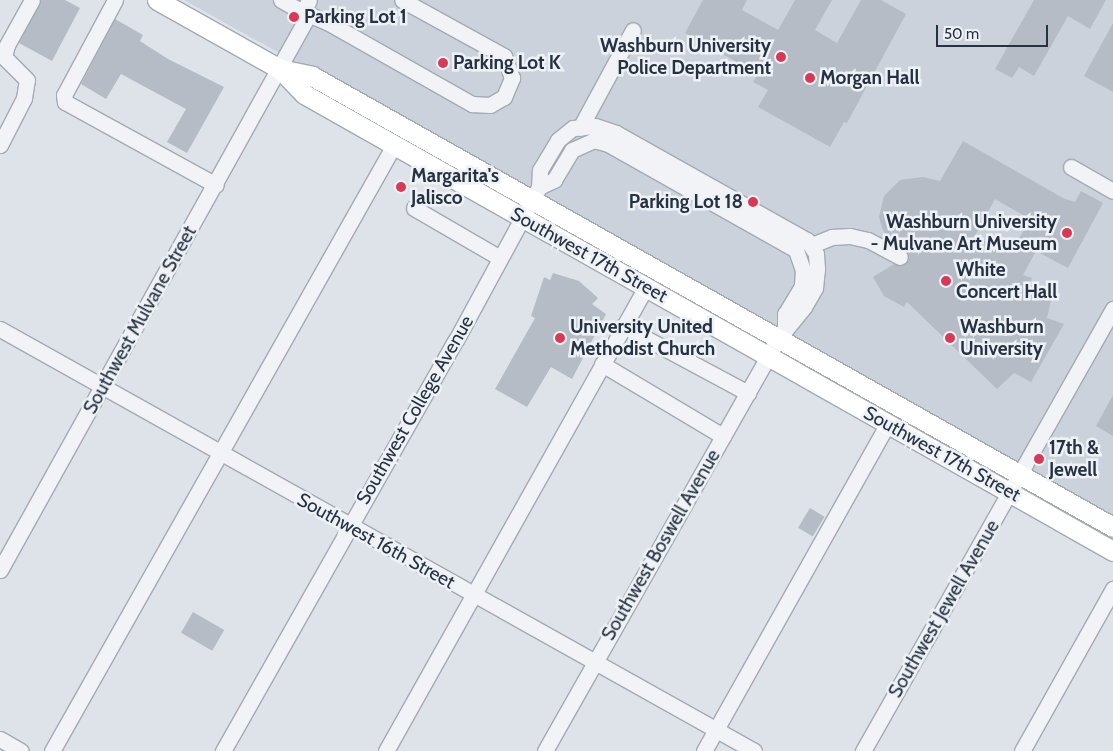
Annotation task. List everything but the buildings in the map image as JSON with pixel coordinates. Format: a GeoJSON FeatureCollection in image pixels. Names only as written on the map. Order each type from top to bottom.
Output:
{"type":"FeatureCollection","features":[{"type":"Feature","properties":{"kind":"main road","name":"Southwest 17th Street"},"geometry":{"type":"LineString","coordinates":[[157,0],[280,69],[304,94],[1113,551]]}},
{"type":"Feature","properties":{"kind":"main road","name":"Southwest 17th Street"},"geometry":{"type":"LineString","coordinates":[[280,69],[312,76],[536,193],[782,333],[1020,475],[1113,528]]}},
{"type":"Feature","properties":{"kind":"street"},"geometry":{"type":"LineString","coordinates":[[0,145],[24,98],[27,80],[4,57],[7,45],[32,0]]}},
{"type":"Feature","properties":{"kind":"street"},"geometry":{"type":"LineString","coordinates":[[115,0],[64,95],[65,102],[216,185]]}},
{"type":"Feature","properties":{"kind":"street"},"geometry":{"type":"LineString","coordinates":[[281,0],[307,9],[472,104],[489,106],[504,97],[512,78],[504,56],[402,0]]}},
{"type":"Feature","properties":{"kind":"street","name":"Southwest Mulvane Street"},"geometry":{"type":"LineString","coordinates":[[0,570],[280,69],[307,9]]}},
{"type":"Feature","properties":{"kind":"street"},"geometry":{"type":"LineString","coordinates":[[580,128],[634,30]]}},
{"type":"Feature","properties":{"kind":"street"},"geometry":{"type":"LineString","coordinates":[[536,193],[540,170],[558,140],[573,128],[594,126],[616,133],[812,244],[817,262],[815,288],[796,320],[782,333]]}},
{"type":"Feature","properties":{"kind":"street"},"geometry":{"type":"LineString","coordinates":[[536,193],[554,180],[572,150],[594,140],[608,144],[796,250],[803,270],[802,286],[786,314],[782,333]]}},
{"type":"Feature","properties":{"kind":"street"},"geometry":{"type":"LineString","coordinates":[[52,751],[394,145]]}},
{"type":"Feature","properties":{"kind":"street"},"geometry":{"type":"LineString","coordinates":[[1071,167],[1113,191]]}},
{"type":"Feature","properties":{"kind":"street","name":"Southwest College Avenue"},"geometry":{"type":"LineString","coordinates":[[223,751],[536,193]]}},
{"type":"Feature","properties":{"kind":"street"},"geometry":{"type":"LineString","coordinates":[[414,208],[500,258]]}},
{"type":"Feature","properties":{"kind":"street"},"geometry":{"type":"LineString","coordinates":[[812,244],[832,237],[850,236],[868,240],[900,257]]}},
{"type":"Feature","properties":{"kind":"street"},"geometry":{"type":"LineString","coordinates":[[386,751],[646,287]]}},
{"type":"Feature","properties":{"kind":"street","name":"Southwest Jewell Avenue"},"geometry":{"type":"LineString","coordinates":[[863,751],[1113,309]]}},
{"type":"Feature","properties":{"kind":"street"},"geometry":{"type":"LineString","coordinates":[[624,326],[748,394]]}},
{"type":"Feature","properties":{"kind":"street","name":"Southwest 16th Street"},"geometry":{"type":"LineString","coordinates":[[0,329],[102,388],[754,751]]}},
{"type":"Feature","properties":{"kind":"street","name":"Southwest Boswell Avenue"},"geometry":{"type":"LineString","coordinates":[[545,751],[782,333]]}},
{"type":"Feature","properties":{"kind":"street"},"geometry":{"type":"LineString","coordinates":[[602,364],[723,436]]}},
{"type":"Feature","properties":{"kind":"street"},"geometry":{"type":"LineString","coordinates":[[704,751],[888,424]]}},
{"type":"Feature","properties":{"kind":"street"},"geometry":{"type":"LineString","coordinates":[[1022,751],[1113,589]]}},
{"type":"Feature","properties":{"kind":"street"},"geometry":{"type":"LineString","coordinates":[[0,740],[20,751]]}},
{"type":"Feature","properties":{"kind":"shaded area","name":"Washburn University"},"geometry":{"type":"Polygon","coordinates":[[[184,0],[1113,0],[1113,522],[460,154],[184,0]]]}},
{"type":"Feature","properties":{"kind":"place","name":"Parking Lot 1"},"geometry":{"type":"Point","coordinates":[294,17]}},
{"type":"Feature","properties":{"kind":"place","name":"Washburn University Police Department"},"geometry":{"type":"Point","coordinates":[781,57]}},
{"type":"Feature","properties":{"kind":"place","name":"Parking Lot K"},"geometry":{"type":"Point","coordinates":[443,63]}},
{"type":"Feature","properties":{"kind":"place","name":"Morgan Hall"},"geometry":{"type":"Point","coordinates":[810,78]}},
{"type":"Feature","properties":{"kind":"place","name":"Margarita's Jalisco"},"geometry":{"type":"Point","coordinates":[401,187]}},
{"type":"Feature","properties":{"kind":"place","name":"Parking Lot 18"},"geometry":{"type":"Point","coordinates":[753,202]}},
{"type":"Feature","properties":{"kind":"place","name":"Washburn University - Mulvane Art Museum"},"geometry":{"type":"Point","coordinates":[1067,233]}},
{"type":"Feature","properties":{"kind":"place","name":"White Concert Hall"},"geometry":{"type":"Point","coordinates":[946,281]}},
{"type":"Feature","properties":{"kind":"place","name":"University United Methodist Church"},"geometry":{"type":"Point","coordinates":[560,338]}},
{"type":"Feature","properties":{"kind":"place","name":"Washburn University"},"geometry":{"type":"Point","coordinates":[950,338]}},
{"type":"Feature","properties":{"kind":"place","name":"17th & Jewell"},"geometry":{"type":"Point","coordinates":[1039,459]}}]}
